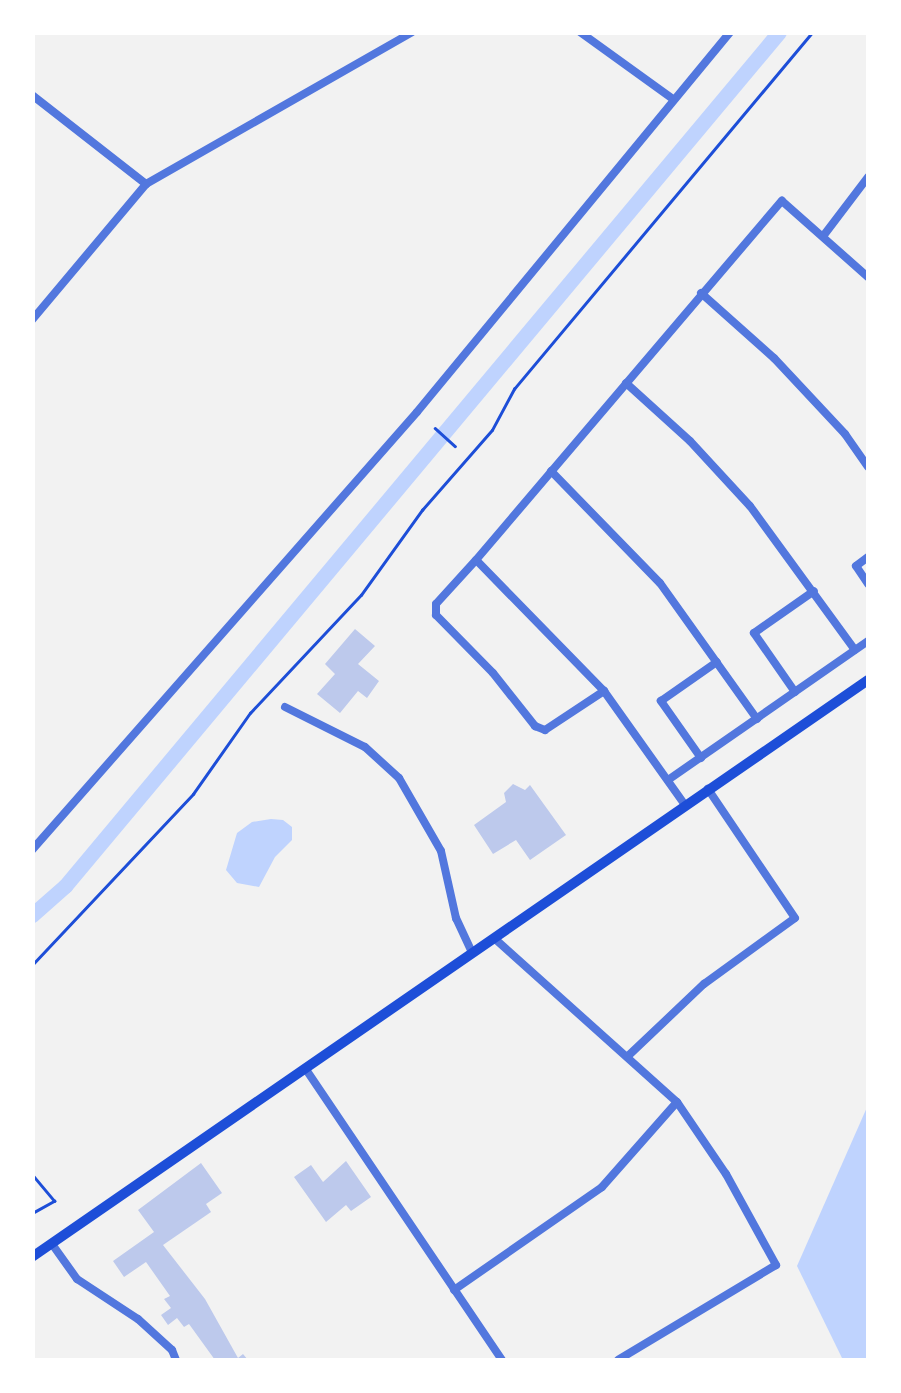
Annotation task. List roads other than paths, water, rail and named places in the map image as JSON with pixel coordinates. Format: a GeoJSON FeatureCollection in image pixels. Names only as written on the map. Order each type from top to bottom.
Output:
{"type":"FeatureCollection","features":[{"type":"Feature","properties":{"kind":"main road"},"geometry":{"type":"LineString","coordinates":[[32,1257],[868,680]]}},
{"type":"Feature","properties":{"kind":"street"},"geometry":{"type":"LineString","coordinates":[[32,320],[146,184],[412,32]]}},
{"type":"Feature","properties":{"kind":"street"},"geometry":{"type":"LineString","coordinates":[[580,32],[672,99]]}},
{"type":"Feature","properties":{"kind":"street"},"geometry":{"type":"LineString","coordinates":[[32,850],[417,412],[730,32]]}},
{"type":"Feature","properties":{"kind":"street"},"geometry":{"type":"LineString","coordinates":[[32,95],[146,184]]}},
{"type":"Feature","properties":{"kind":"street"},"geometry":{"type":"LineString","coordinates":[[824,235],[868,177]]}},
{"type":"Feature","properties":{"kind":"street"},"geometry":{"type":"LineString","coordinates":[[604,690],[545,730],[535,726],[493,673],[436,615],[436,604],[782,201],[868,276]]}},
{"type":"Feature","properties":{"kind":"street"},"geometry":{"type":"LineString","coordinates":[[701,293],[774,358],[845,434],[868,467]]}},
{"type":"Feature","properties":{"kind":"street"},"geometry":{"type":"LineString","coordinates":[[626,384],[690,441],[738,493],[855,650]]}},
{"type":"Feature","properties":{"kind":"street"},"geometry":{"type":"LineString","coordinates":[[551,471],[660,583],[756,719]]}},
{"type":"Feature","properties":{"kind":"street"},"geometry":{"type":"LineString","coordinates":[[868,557],[856,566],[868,584]]}},
{"type":"Feature","properties":{"kind":"street"},"geometry":{"type":"LineString","coordinates":[[476,560],[604,690],[685,806]]}},
{"type":"Feature","properties":{"kind":"street"},"geometry":{"type":"LineString","coordinates":[[795,692],[754,633],[814,591]]}},
{"type":"Feature","properties":{"kind":"street"},"geometry":{"type":"LineString","coordinates":[[668,780],[868,641]]}},
{"type":"Feature","properties":{"kind":"street"},"geometry":{"type":"LineString","coordinates":[[701,758],[661,701],[717,662]]}},
{"type":"Feature","properties":{"kind":"street"},"geometry":{"type":"LineString","coordinates":[[285,707],[364,746],[399,778],[442,851],[456,918],[472,952]]}},
{"type":"Feature","properties":{"kind":"street"},"geometry":{"type":"LineString","coordinates":[[628,1056],[704,984],[795,918],[708,790]]}},
{"type":"Feature","properties":{"kind":"street"},"geometry":{"type":"LineString","coordinates":[[494,938],[677,1102],[726,1174],[776,1265],[618,1360]]}},
{"type":"Feature","properties":{"kind":"street"},"geometry":{"type":"LineString","coordinates":[[305,1068],[502,1360]]}},
{"type":"Feature","properties":{"kind":"street"},"geometry":{"type":"LineString","coordinates":[[454,1290],[602,1187],[677,1102]]}},
{"type":"Feature","properties":{"kind":"street"},"geometry":{"type":"LineString","coordinates":[[52,1244],[77,1279],[138,1319],[172,1350],[176,1360]]}},
{"type":"Feature","properties":{"kind":"water"},"geometry":{"type":"Polygon","coordinates":[[[283,820],[292,827],[292,840],[275,857],[259,887],[237,883],[226,870],[237,833],[252,822],[283,820]]]}},
{"type":"Feature","properties":{"kind":"water"},"geometry":{"type":"Polygon","coordinates":[[[868,1105],[868,1360],[843,1360],[797,1266],[868,1105]]]}},
{"type":"Feature","properties":{"kind":"waterway"},"geometry":{"type":"LineString","coordinates":[[32,915],[65,886],[779,32]]}}]}
